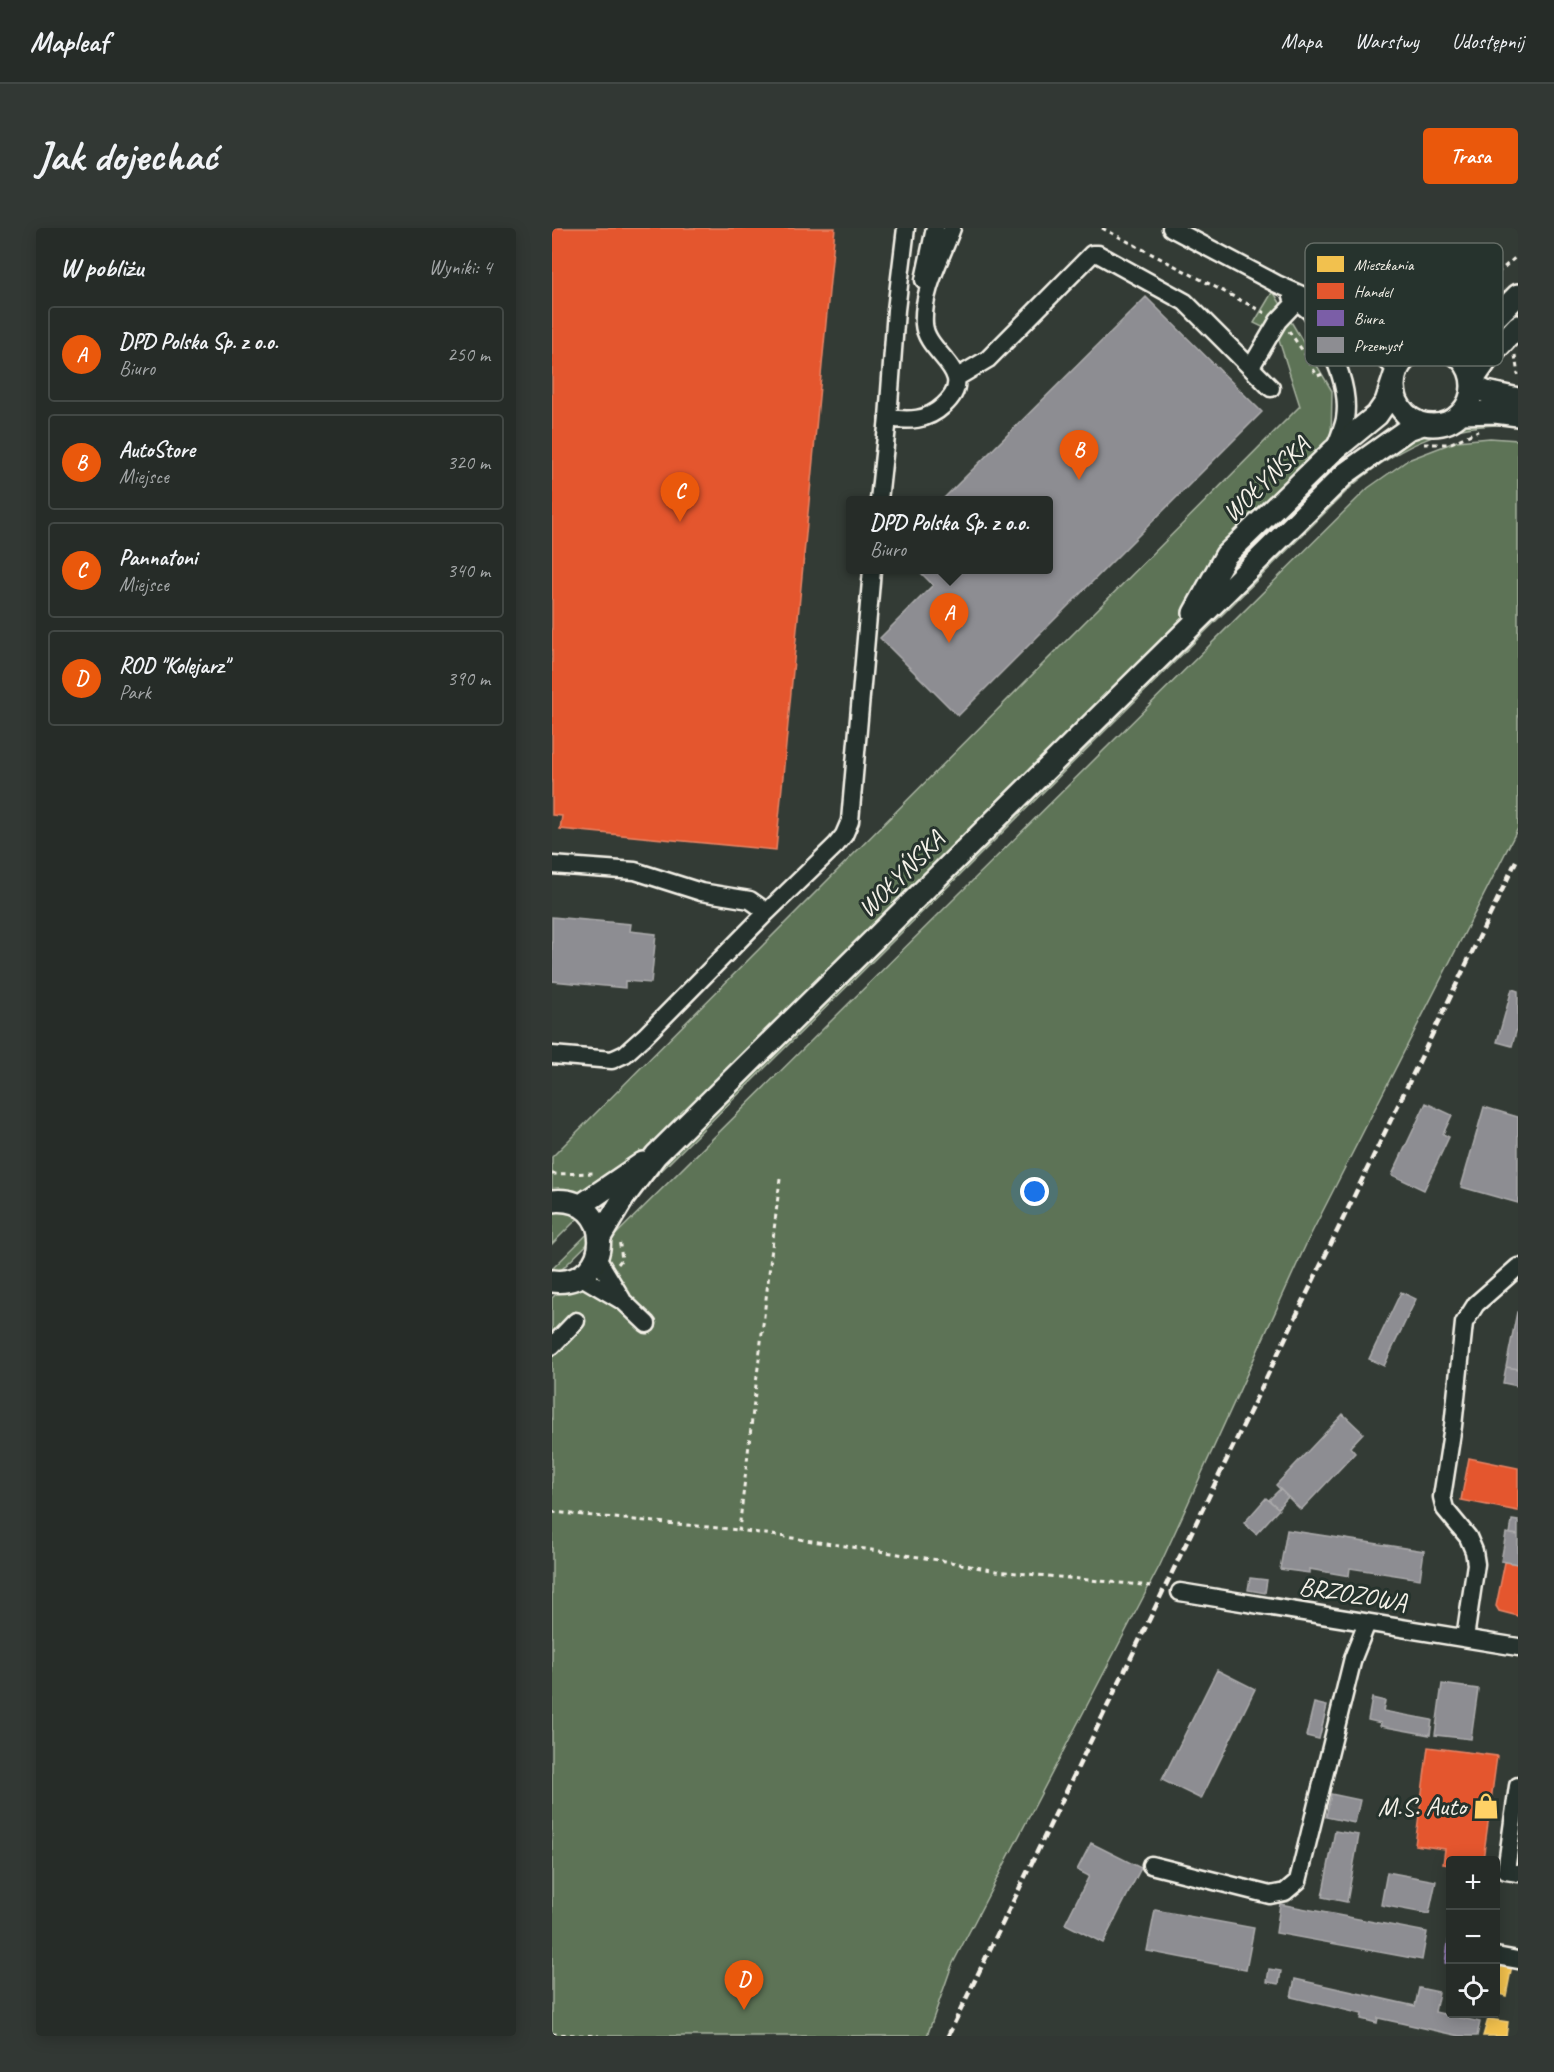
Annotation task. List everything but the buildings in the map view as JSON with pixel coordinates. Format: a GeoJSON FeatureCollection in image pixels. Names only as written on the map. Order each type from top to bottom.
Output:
{"type":"FeatureCollection","features":[{"type":"Feature","properties":{"kind":"main road"},"geometry":{"type":"LineString","coordinates":[[1503,310],[1518,295]]}},
{"type":"Feature","properties":{"kind":"main road"},"geometry":{"type":"LineString","coordinates":[[1503,342],[1518,326]]}},
{"type":"Feature","properties":{"kind":"main road"},"geometry":{"type":"LineString","coordinates":[[1400,366],[1396,372],[1393,389],[1400,408],[1410,418],[1423,424],[1435,425],[1446,423],[1461,414],[1470,401],[1472,383],[1467,366]]}},
{"type":"Feature","properties":{"kind":"main road"},"geometry":{"type":"LineString","coordinates":[[1472,383],[1483,366]]}},
{"type":"Feature","properties":{"kind":"main road","name":"WOŁYŃSKA"},"geometry":{"type":"LineString","coordinates":[[1184,632],[1226,555],[1334,451],[1377,415],[1386,402],[1396,372]]}},
{"type":"Feature","properties":{"kind":"main road"},"geometry":{"type":"LineString","coordinates":[[1472,383],[1486,392],[1518,399]]}},
{"type":"Feature","properties":{"kind":"main road"},"geometry":{"type":"LineString","coordinates":[[1461,414],[1496,412],[1518,415]]}},
{"type":"Feature","properties":{"kind":"main road","name":"WOŁYŃSKA"},"geometry":{"type":"LineString","coordinates":[[608,1233],[624,1197],[656,1155],[1346,473],[1408,429],[1423,424]]}},
{"type":"Feature","properties":{"kind":"main road","name":"WOŁYŃSKA"},"geometry":{"type":"LineString","coordinates":[[580,1206],[656,1155]]}},
{"type":"Feature","properties":{"kind":"main road"},"geometry":{"type":"LineString","coordinates":[[552,1202],[561,1200],[580,1206],[608,1233],[600,1246],[602,1266],[563,1282],[552,1281]]}},
{"type":"Feature","properties":{"kind":"street"},"geometry":{"type":"LineString","coordinates":[[880,496],[896,310],[906,228]]}},
{"type":"Feature","properties":{"kind":"street"},"geometry":{"type":"LineString","coordinates":[[888,418],[930,416],[952,397],[956,390],[956,378],[946,360],[925,336],[926,296],[923,276],[935,228]]}},
{"type":"Feature","properties":{"kind":"street"},"geometry":{"type":"LineString","coordinates":[[926,296],[952,228]]}},
{"type":"Feature","properties":{"kind":"street"},"geometry":{"type":"LineString","coordinates":[[1171,228],[1305,296]]}},
{"type":"Feature","properties":{"kind":"street"},"geometry":{"type":"LineString","coordinates":[[956,378],[988,359],[1092,254],[1098,254],[1185,302],[1271,388]]}},
{"type":"Feature","properties":{"kind":"street"},"geometry":{"type":"LineString","coordinates":[[1277,284],[1305,308]]}},
{"type":"Feature","properties":{"kind":"street"},"geometry":{"type":"LineString","coordinates":[[1251,367],[1278,321],[1297,301]]}},
{"type":"Feature","properties":{"kind":"street"},"geometry":{"type":"LineString","coordinates":[[1391,366],[1396,372]]}},
{"type":"Feature","properties":{"kind":"street"},"geometry":{"type":"LineString","coordinates":[[1334,451],[1345,417],[1346,404],[1339,368]]}},
{"type":"Feature","properties":{"kind":"street"},"geometry":{"type":"LineString","coordinates":[[552,1055],[612,1060],[625,1054],[844,835],[850,821],[872,574]]}},
{"type":"Feature","properties":{"kind":"street"},"geometry":{"type":"LineString","coordinates":[[552,865],[635,871],[701,892],[750,900],[767,912]]}},
{"type":"Feature","properties":{"kind":"street"},"geometry":{"type":"LineString","coordinates":[[602,1266],[624,1302]]}},
{"type":"Feature","properties":{"kind":"street"},"geometry":{"type":"LineString","coordinates":[[1465,1638],[1476,1564],[1474,1551],[1468,1537],[1445,1509],[1442,1497],[1453,1426],[1464,1323],[1476,1304],[1518,1267]]}},
{"type":"Feature","properties":{"kind":"street"},"geometry":{"type":"LineString","coordinates":[[580,1276],[624,1302],[647,1324]]}},
{"type":"Feature","properties":{"kind":"street"},"geometry":{"type":"LineString","coordinates":[[552,1346],[576,1322]]}},
{"type":"Feature","properties":{"kind":"street","name":"BRZOZOWA"},"geometry":{"type":"LineString","coordinates":[[1180,1592],[1518,1647]]}},
{"type":"Feature","properties":{"kind":"street"},"geometry":{"type":"LineString","coordinates":[[1151,1865],[1270,1894],[1285,1892],[1298,1881],[1353,1658],[1367,1623]]}},
{"type":"Feature","properties":{"kind":"street"},"geometry":{"type":"LineString","coordinates":[[1518,1786],[1506,1871],[1518,1873]]}},
{"type":"Feature","properties":{"kind":"street"},"geometry":{"type":"LineString","coordinates":[[1500,1957],[1518,1960]]}},
{"type":"Feature","properties":{"kind":"path"},"geometry":{"type":"LineString","coordinates":[[1102,228],[1278,321],[1298,341],[1305,354]]}},
{"type":"Feature","properties":{"kind":"path"},"geometry":{"type":"LineString","coordinates":[[1503,269],[1518,255]]}},
{"type":"Feature","properties":{"kind":"path"},"geometry":{"type":"LineString","coordinates":[[1312,366],[1317,376],[1339,368]]}},
{"type":"Feature","properties":{"kind":"path"},"geometry":{"type":"LineString","coordinates":[[1415,446],[1425,443],[1449,444],[1479,430]]}},
{"type":"Feature","properties":{"kind":"path"},"geometry":{"type":"LineString","coordinates":[[739,1530],[780,1179]]}},
{"type":"Feature","properties":{"kind":"path"},"geometry":{"type":"LineString","coordinates":[[602,1266],[622,1259],[608,1233]]}},
{"type":"Feature","properties":{"kind":"path"},"geometry":{"type":"LineString","coordinates":[[552,1512],[739,1530],[945,1561],[996,1571],[1152,1586]]}},
{"type":"Feature","properties":{"kind":"path"},"geometry":{"type":"LineString","coordinates":[[552,2034],[599,2036]]}},
{"type":"Feature","properties":{"kind":"green space"},"geometry":{"type":"Polygon","coordinates":[[[1273,291],[1305,345],[1305,366],[1317,366],[1332,391],[1331,441],[1183,621],[1002,796],[552,1244],[552,1157],[1300,406],[1277,334],[1254,323],[1273,291]]]}},
{"type":"Feature","properties":{"kind":"green space"},"geometry":{"type":"Polygon","coordinates":[[[1518,419],[1518,425],[1471,427],[1430,438],[1391,457],[1353,485],[552,1279],[552,1269],[1332,495],[1384,453],[1431,430],[1471,420],[1518,419]]]}},
{"type":"Feature","properties":{"kind":"green space"},"geometry":{"type":"Polygon","coordinates":[[[1490,438],[1518,440],[1518,828],[1308,1240],[1160,1565],[952,1965],[927,2036],[552,2036],[552,1298],[1368,488],[1408,460],[1457,441],[1490,438]]]}},
{"type":"Feature","properties":{"kind":"railway"},"geometry":{"type":"LineString","coordinates":[[948,2036],[1518,857]]}},
{"type":"Feature","properties":{"kind":"place","name":"AutoStore"},"geometry":{"type":"Point","coordinates":[1079,480]}},
{"type":"Feature","properties":{"kind":"place","name":"Pannatoni"},"geometry":{"type":"Point","coordinates":[680,522]}},
{"type":"Feature","properties":{"kind":"place","name":"DPD Polska Sp. z o.o."},"geometry":{"type":"Point","coordinates":[949,643]}},
{"type":"Feature","properties":{"kind":"place","name":"M.S. Auto"},"geometry":{"type":"Point","coordinates":[1486,1806]}},
{"type":"Feature","properties":{"kind":"place","name":"ROD \"Kolejarz\""},"geometry":{"type":"Point","coordinates":[744,2010]}}]}
